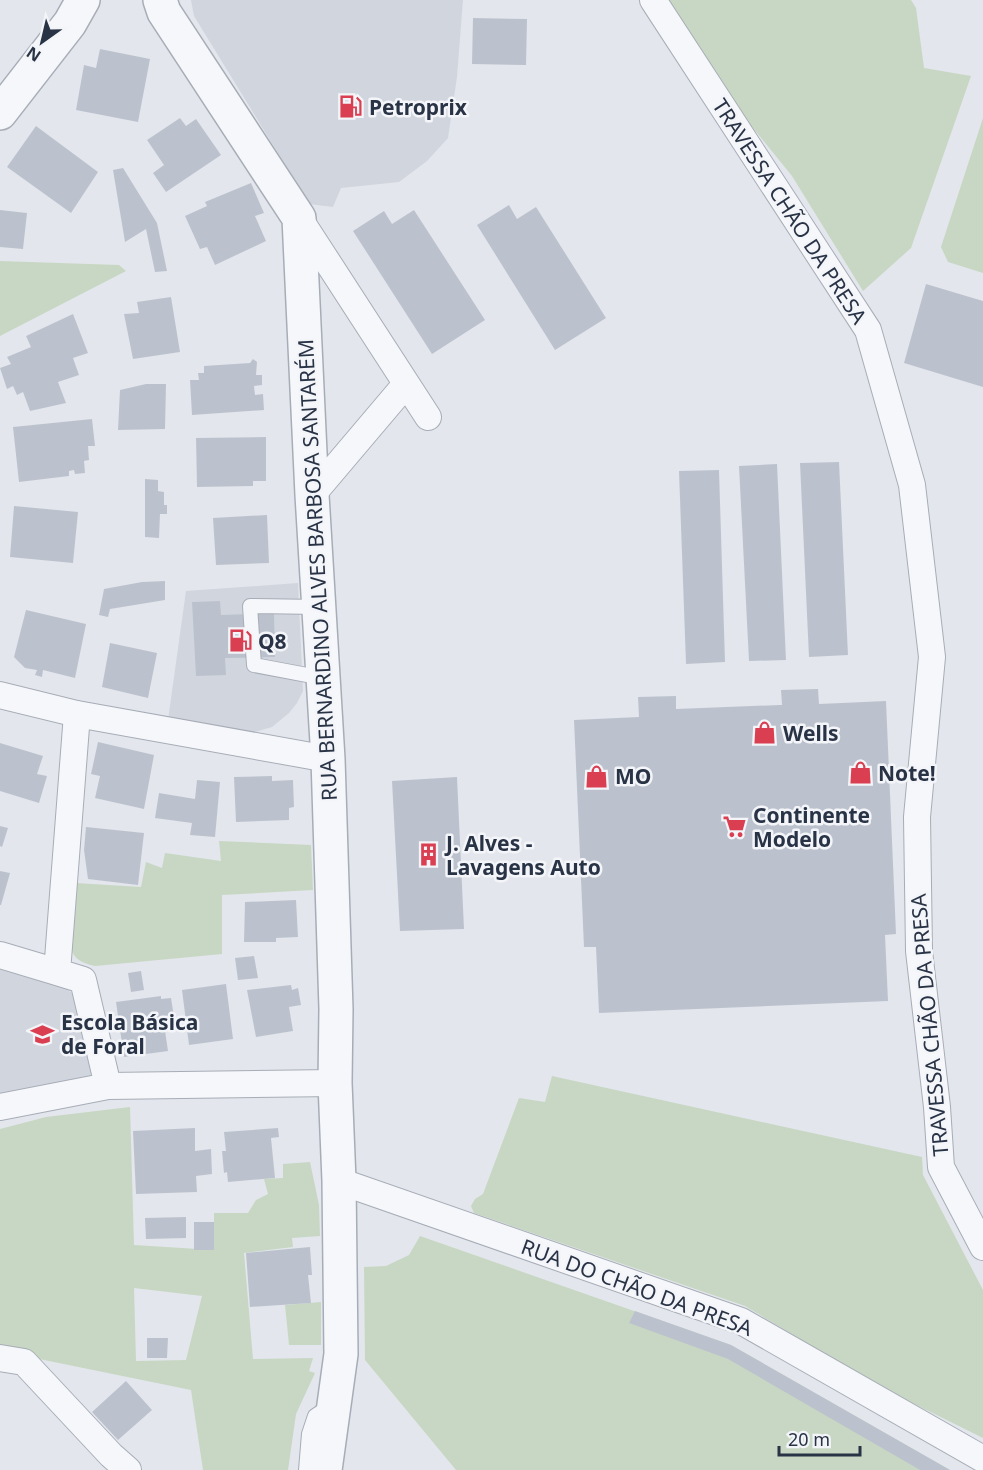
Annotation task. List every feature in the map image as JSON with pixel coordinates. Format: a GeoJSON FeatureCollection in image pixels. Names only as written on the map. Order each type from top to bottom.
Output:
{"type":"FeatureCollection","features":[{"type":"Feature","properties":{"kind":"street"},"geometry":{"type":"LineString","coordinates":[[0,113],[70,23],[83,0]]}},
{"type":"Feature","properties":{"kind":"street"},"geometry":{"type":"LineString","coordinates":[[160,0],[164,12],[428,417]]}},
{"type":"Feature","properties":{"kind":"street","name":"TRAVESSA CHÃO DA PRESA"},"geometry":{"type":"LineString","coordinates":[[653,0],[868,330],[912,485],[932,657],[917,817],[919,951],[937,1107],[941,1167],[983,1247]]}},
{"type":"Feature","properties":{"kind":"street","name":"RUA BERNARDINO ALVES BARBOSA SANTARÉM"},"geometry":{"type":"LineString","coordinates":[[299,218],[312,495],[328,759],[336,1009],[335,1083],[339,1181],[341,1354],[325,1470]]}},
{"type":"Feature","properties":{"kind":"street"},"geometry":{"type":"LineString","coordinates":[[312,495],[406,384]]}},
{"type":"Feature","properties":{"kind":"street"},"geometry":{"type":"LineString","coordinates":[[0,695],[77,714],[328,759]]}},
{"type":"Feature","properties":{"kind":"street"},"geometry":{"type":"LineString","coordinates":[[57,972],[77,714]]}},
{"type":"Feature","properties":{"kind":"street"},"geometry":{"type":"LineString","coordinates":[[0,955],[83,980],[108,1086]]}},
{"type":"Feature","properties":{"kind":"street"},"geometry":{"type":"LineString","coordinates":[[0,1107],[108,1086],[335,1083]]}},
{"type":"Feature","properties":{"kind":"street","name":"RUA DO CHÃO DA PRESA"},"geometry":{"type":"LineString","coordinates":[[339,1181],[741,1321],[983,1459]]}},
{"type":"Feature","properties":{"kind":"street"},"geometry":{"type":"LineString","coordinates":[[0,1358],[24,1362],[111,1455],[128,1470]]}},
{"type":"Feature","properties":{"kind":"lane"},"geometry":{"type":"LineString","coordinates":[[319,607],[250,606],[254,665],[323,678]]}},
{"type":"Feature","properties":{"kind":"lane"},"geometry":{"type":"LineString","coordinates":[[306,1470],[309,1434],[315,1416],[335,1403]]}},
{"type":"Feature","properties":{"kind":"shaded area","name":"Petroprix"},"geometry":{"type":"Polygon","coordinates":[[[191,0],[463,0],[457,77],[448,138],[427,161],[399,182],[341,188],[333,207],[309,204],[194,16],[191,0]]]}},
{"type":"Feature","properties":{"kind":"shaded area","name":"Q8"},"geometry":{"type":"Polygon","coordinates":[[[298,583],[303,691],[289,713],[272,727],[251,733],[168,720],[186,591],[298,583]]]}},
{"type":"Feature","properties":{"kind":"shaded area","name":"Escola Básica de Foral"},"geometry":{"type":"Polygon","coordinates":[[[0,967],[58,983],[72,993],[79,1004],[94,1065],[89,1082],[0,1099],[0,967]]]}},
{"type":"Feature","properties":{"kind":"green space"},"geometry":{"type":"Polygon","coordinates":[[[659,0],[911,0],[916,8],[924,68],[971,76],[911,248],[863,291],[792,176],[683,42],[659,0]]]}},
{"type":"Feature","properties":{"kind":"green space"},"geometry":{"type":"Polygon","coordinates":[[[983,118],[983,273],[948,262],[941,247],[983,118]]]}},
{"type":"Feature","properties":{"kind":"green space"},"geometry":{"type":"Polygon","coordinates":[[[0,261],[119,265],[126,271],[0,336],[0,261]]]}},
{"type":"Feature","properties":{"kind":"green space"},"geometry":{"type":"Polygon","coordinates":[[[219,841],[311,845],[313,890],[222,895],[222,954],[95,966],[81,961],[74,955],[71,930],[76,883],[141,887],[146,862],[162,868],[165,853],[221,861],[219,841]]]}},
{"type":"Feature","properties":{"kind":"green space"},"geometry":{"type":"Polygon","coordinates":[[[552,1076],[922,1157],[923,1175],[983,1290],[983,1438],[886,1390],[745,1306],[474,1213],[471,1206],[475,1199],[483,1194],[519,1098],[545,1102],[552,1076]]]}},
{"type":"Feature","properties":{"kind":"green space"},"geometry":{"type":"Polygon","coordinates":[[[130,1107],[134,1245],[214,1250],[214,1213],[248,1213],[256,1200],[268,1194],[264,1179],[283,1178],[283,1164],[310,1162],[319,1205],[320,1236],[292,1238],[293,1247],[244,1253],[253,1359],[313,1358],[309,1371],[315,1373],[296,1414],[288,1470],[203,1470],[191,1390],[0,1351],[0,1129],[46,1117],[130,1107]],[[134,1288],[136,1361],[186,1360],[202,1296],[134,1288]]]}},
{"type":"Feature","properties":{"kind":"green space"},"geometry":{"type":"Polygon","coordinates":[[[420,1236],[731,1345],[950,1470],[456,1470],[365,1360],[364,1267],[386,1266],[409,1255],[420,1236]]]}},
{"type":"Feature","properties":{"kind":"green space"},"geometry":{"type":"Polygon","coordinates":[[[321,1302],[321,1345],[289,1345],[285,1305],[321,1302]]]}},
{"type":"Feature","properties":{"kind":"building"},"geometry":{"type":"Polygon","coordinates":[[[473,18],[527,19],[526,65],[472,64],[473,18]]]}},
{"type":"Feature","properties":{"kind":"building"},"geometry":{"type":"Polygon","coordinates":[[[100,49],[150,59],[138,122],[76,110],[84,65],[96,68],[100,49]]]}},
{"type":"Feature","properties":{"kind":"building"},"geometry":{"type":"Polygon","coordinates":[[[180,118],[186,126],[196,119],[221,155],[166,192],[153,173],[164,165],[147,140],[180,118]]]}},
{"type":"Feature","properties":{"kind":"building"},"geometry":{"type":"Polygon","coordinates":[[[36,126],[98,172],[71,213],[7,167],[36,126]]]}},
{"type":"Feature","properties":{"kind":"building"},"geometry":{"type":"Polygon","coordinates":[[[123,168],[157,223],[167,271],[155,272],[146,229],[125,242],[113,170],[123,168]]]}},
{"type":"Feature","properties":{"kind":"building"},"geometry":{"type":"Polygon","coordinates":[[[251,183],[264,213],[255,216],[266,241],[215,265],[207,247],[200,249],[185,216],[207,206],[205,202],[251,183]]]}},
{"type":"Feature","properties":{"kind":"building"},"geometry":{"type":"Polygon","coordinates":[[[509,205],[517,219],[536,207],[606,318],[555,350],[477,225],[509,205]]]}},
{"type":"Feature","properties":{"kind":"building"},"geometry":{"type":"Polygon","coordinates":[[[0,210],[27,213],[23,249],[0,247],[0,210]]]}},
{"type":"Feature","properties":{"kind":"building"},"geometry":{"type":"Polygon","coordinates":[[[414,210],[485,320],[432,354],[353,231],[384,211],[392,224],[414,210]]]}},
{"type":"Feature","properties":{"kind":"building"},"geometry":{"type":"Polygon","coordinates":[[[926,284],[983,301],[983,387],[904,363],[926,284]]]}},
{"type":"Feature","properties":{"kind":"building"},"geometry":{"type":"Polygon","coordinates":[[[171,297],[180,352],[133,359],[124,314],[139,313],[137,302],[171,297]]]}},
{"type":"Feature","properties":{"kind":"building"},"geometry":{"type":"Polygon","coordinates":[[[73,314],[88,353],[73,358],[79,375],[58,382],[66,403],[30,411],[23,392],[17,395],[13,386],[7,389],[0,368],[11,364],[7,357],[31,347],[26,336],[73,314]]]}},
{"type":"Feature","properties":{"kind":"building"},"geometry":{"type":"Polygon","coordinates":[[[253,359],[257,362],[256,375],[262,375],[262,385],[254,386],[255,395],[263,394],[264,410],[192,415],[190,380],[199,380],[198,373],[204,373],[204,366],[250,363],[253,359]]]}},
{"type":"Feature","properties":{"kind":"building"},"geometry":{"type":"Polygon","coordinates":[[[146,384],[166,384],[165,429],[118,430],[120,390],[146,384]]]}},
{"type":"Feature","properties":{"kind":"building"},"geometry":{"type":"Polygon","coordinates":[[[92,419],[95,446],[88,446],[89,460],[84,461],[85,473],[75,474],[74,470],[69,471],[69,476],[19,482],[13,427],[92,419]]]}},
{"type":"Feature","properties":{"kind":"building"},"geometry":{"type":"Polygon","coordinates":[[[266,437],[266,481],[253,481],[253,486],[197,487],[196,438],[266,437]]]}},
{"type":"Feature","properties":{"kind":"building"},"geometry":{"type":"Polygon","coordinates":[[[839,462],[848,655],[809,657],[800,463],[839,462]]]}},
{"type":"Feature","properties":{"kind":"building"},"geometry":{"type":"Polygon","coordinates":[[[777,464],[786,660],[749,661],[739,466],[777,464]]]}},
{"type":"Feature","properties":{"kind":"building"},"geometry":{"type":"Polygon","coordinates":[[[719,470],[725,662],[686,664],[679,471],[719,470]]]}},
{"type":"Feature","properties":{"kind":"building"},"geometry":{"type":"Polygon","coordinates":[[[145,479],[158,480],[158,491],[164,492],[167,514],[160,514],[159,538],[145,537],[145,479]]]}},
{"type":"Feature","properties":{"kind":"building"},"geometry":{"type":"Polygon","coordinates":[[[14,506],[78,512],[73,563],[10,557],[14,506]]]}},
{"type":"Feature","properties":{"kind":"building"},"geometry":{"type":"Polygon","coordinates":[[[267,515],[269,563],[216,565],[213,518],[267,515]]]}},
{"type":"Feature","properties":{"kind":"building"},"geometry":{"type":"Polygon","coordinates":[[[165,581],[165,600],[110,609],[108,617],[99,615],[104,589],[142,582],[165,581]]]}},
{"type":"Feature","properties":{"kind":"building"},"geometry":{"type":"Polygon","coordinates":[[[220,601],[221,615],[274,613],[275,657],[225,658],[226,675],[196,676],[192,602],[220,601]]]}},
{"type":"Feature","properties":{"kind":"building"},"geometry":{"type":"Polygon","coordinates":[[[26,610],[86,624],[75,678],[43,670],[42,677],[35,675],[37,670],[25,668],[14,657],[26,610]]]}},
{"type":"Feature","properties":{"kind":"building"},"geometry":{"type":"Polygon","coordinates":[[[110,643],[157,653],[148,698],[102,687],[110,643]]]}},
{"type":"Feature","properties":{"kind":"building","name":"Continente Modelo"},"geometry":{"type":"Polygon","coordinates":[[[818,689],[819,704],[886,701],[896,934],[885,935],[888,1001],[599,1013],[596,947],[584,947],[574,720],[639,717],[638,697],[676,696],[676,709],[782,705],[781,690],[818,689]]]}},
{"type":"Feature","properties":{"kind":"building"},"geometry":{"type":"Polygon","coordinates":[[[98,742],[154,755],[144,809],[95,798],[100,776],[91,774],[98,742]]]}},
{"type":"Feature","properties":{"kind":"building"},"geometry":{"type":"Polygon","coordinates":[[[0,743],[43,756],[37,774],[47,776],[39,803],[0,791],[0,743]]]}},
{"type":"Feature","properties":{"kind":"building"},"geometry":{"type":"Polygon","coordinates":[[[272,776],[272,781],[293,780],[294,807],[289,808],[289,820],[236,822],[234,777],[272,776]]]}},
{"type":"Feature","properties":{"kind":"building","name":"J. Alves - Lavagens Auto"},"geometry":{"type":"Polygon","coordinates":[[[457,777],[464,929],[400,931],[392,781],[457,777]]]}},
{"type":"Feature","properties":{"kind":"building"},"geometry":{"type":"Polygon","coordinates":[[[197,780],[220,782],[215,837],[190,835],[192,823],[155,818],[159,793],[195,799],[197,780]]]}},
{"type":"Feature","properties":{"kind":"building"},"geometry":{"type":"Polygon","coordinates":[[[0,826],[8,828],[2,847],[0,846],[0,826]]]}},
{"type":"Feature","properties":{"kind":"building"},"geometry":{"type":"Polygon","coordinates":[[[86,827],[144,833],[138,885],[88,879],[84,850],[86,827]]]}},
{"type":"Feature","properties":{"kind":"building"},"geometry":{"type":"Polygon","coordinates":[[[0,871],[10,873],[1,905],[0,905],[0,871]]]}},
{"type":"Feature","properties":{"kind":"building"},"geometry":{"type":"Polygon","coordinates":[[[296,900],[298,937],[276,938],[276,942],[244,942],[245,902],[296,900]]]}},
{"type":"Feature","properties":{"kind":"building"},"geometry":{"type":"Polygon","coordinates":[[[254,956],[258,978],[238,980],[235,958],[254,956]]]}},
{"type":"Feature","properties":{"kind":"building"},"geometry":{"type":"Polygon","coordinates":[[[141,971],[144,990],[131,992],[128,973],[141,971]]]}},
{"type":"Feature","properties":{"kind":"building"},"geometry":{"type":"Polygon","coordinates":[[[226,984],[233,1039],[189,1045],[182,990],[226,984]]]}},
{"type":"Feature","properties":{"kind":"building"},"geometry":{"type":"Polygon","coordinates":[[[291,985],[292,990],[298,988],[301,1005],[289,1007],[293,1031],[256,1037],[247,990],[291,985]]]}},
{"type":"Feature","properties":{"kind":"building"},"geometry":{"type":"Polygon","coordinates":[[[161,996],[161,999],[171,998],[175,1023],[164,1024],[168,1051],[124,1057],[116,1002],[161,996]]]}},
{"type":"Feature","properties":{"kind":"building"},"geometry":{"type":"Polygon","coordinates":[[[195,1128],[195,1151],[211,1149],[212,1174],[196,1176],[197,1192],[136,1194],[133,1131],[195,1128]]]}},
{"type":"Feature","properties":{"kind":"building"},"geometry":{"type":"Polygon","coordinates":[[[278,1128],[279,1137],[271,1138],[275,1178],[228,1182],[227,1172],[224,1173],[222,1151],[226,1151],[224,1132],[278,1128]]]}},
{"type":"Feature","properties":{"kind":"building"},"geometry":{"type":"Polygon","coordinates":[[[186,1217],[186,1238],[146,1239],[145,1218],[186,1217]]]}},
{"type":"Feature","properties":{"kind":"building"},"geometry":{"type":"Polygon","coordinates":[[[194,1222],[214,1222],[214,1250],[194,1250],[194,1222]]]}},
{"type":"Feature","properties":{"kind":"building"},"geometry":{"type":"Polygon","coordinates":[[[310,1247],[312,1275],[308,1275],[311,1303],[250,1307],[246,1253],[310,1247]]]}},
{"type":"Feature","properties":{"kind":"building"},"geometry":{"type":"Polygon","coordinates":[[[635,1311],[731,1345],[950,1470],[920,1470],[728,1359],[629,1323],[635,1311]]]}},
{"type":"Feature","properties":{"kind":"building"},"geometry":{"type":"Polygon","coordinates":[[[147,1338],[168,1338],[167,1358],[147,1358],[147,1338]]]}},
{"type":"Feature","properties":{"kind":"building"},"geometry":{"type":"Polygon","coordinates":[[[126,1381],[152,1410],[118,1440],[92,1412],[126,1381]]]}},
{"type":"Feature","properties":{"kind":"place","name":"Petroprix"},"geometry":{"type":"Point","coordinates":[351,107]}},
{"type":"Feature","properties":{"kind":"place","name":"Q8"},"geometry":{"type":"Point","coordinates":[240,641]}},
{"type":"Feature","properties":{"kind":"place","name":"Wells"},"geometry":{"type":"Point","coordinates":[765,733]}},
{"type":"Feature","properties":{"kind":"place","name":"Note!"},"geometry":{"type":"Point","coordinates":[860,773]}},
{"type":"Feature","properties":{"kind":"place","name":"MO"},"geometry":{"type":"Point","coordinates":[597,776]}},
{"type":"Feature","properties":{"kind":"place","name":"Continente Modelo"},"geometry":{"type":"Point","coordinates":[735,827]}},
{"type":"Feature","properties":{"kind":"place","name":"J. Alves - Lavagens Auto"},"geometry":{"type":"Point","coordinates":[428,855]}},
{"type":"Feature","properties":{"kind":"place","name":"Escola Básica de Foral"},"geometry":{"type":"Point","coordinates":[43,1034]}}]}
